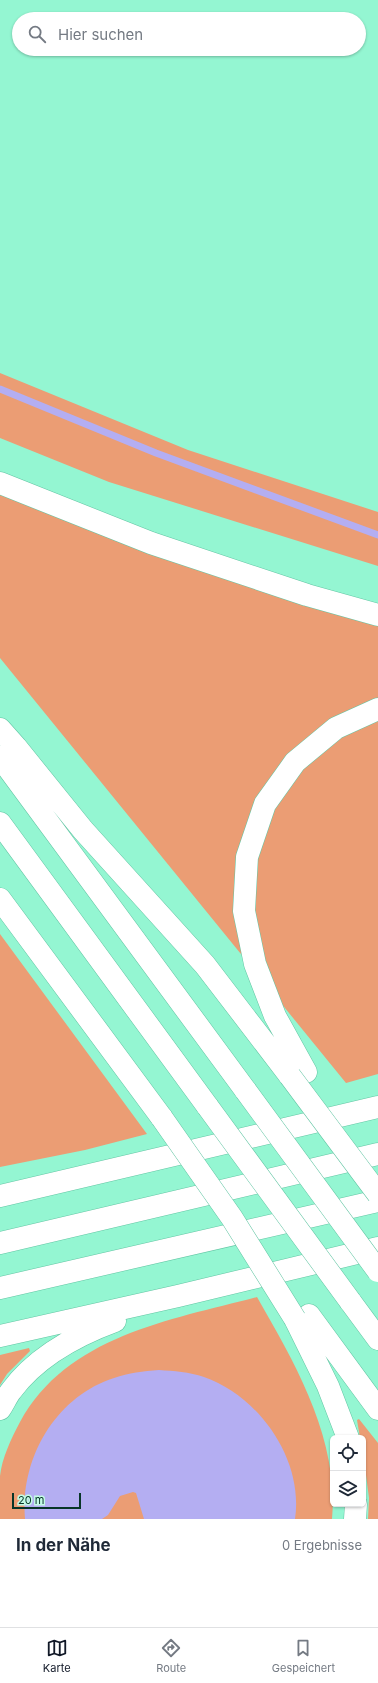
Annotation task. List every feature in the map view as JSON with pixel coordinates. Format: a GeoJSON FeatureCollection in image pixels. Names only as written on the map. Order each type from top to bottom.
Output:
{"type":"FeatureCollection","features":[{"type":"Feature","properties":{"kind":"highway"},"geometry":{"type":"LineString","coordinates":[[0,483],[151,543],[307,595],[378,615]]}},
{"type":"Feature","properties":{"kind":"highway"},"geometry":{"type":"LineString","coordinates":[[298,1074],[255,964],[244,911],[247,857],[265,804],[295,762],[336,728],[378,709]]}},
{"type":"Feature","properties":{"kind":"highway"},"geometry":{"type":"LineString","coordinates":[[0,729],[83,830],[205,965],[298,1074],[347,1153],[378,1194]]}},
{"type":"Feature","properties":{"kind":"highway"},"geometry":{"type":"LineString","coordinates":[[0,757],[378,1272]]}},
{"type":"Feature","properties":{"kind":"highway"},"geometry":{"type":"LineString","coordinates":[[0,823],[378,1339]]}},
{"type":"Feature","properties":{"kind":"highway"},"geometry":{"type":"LineString","coordinates":[[0,899],[162,1118],[302,1317],[378,1409]]}},
{"type":"Feature","properties":{"kind":"highway"},"geometry":{"type":"LineString","coordinates":[[0,912],[31,941]]}},
{"type":"Feature","properties":{"kind":"highway"},"geometry":{"type":"LineString","coordinates":[[0,1196],[378,1107]]}},
{"type":"Feature","properties":{"kind":"highway"},"geometry":{"type":"LineString","coordinates":[[0,1243],[378,1154]]}},
{"type":"Feature","properties":{"kind":"highway"},"geometry":{"type":"LineString","coordinates":[[0,1185],[120,1168]]}},
{"type":"Feature","properties":{"kind":"highway"},"geometry":{"type":"LineString","coordinates":[[0,1288],[378,1201]]}},
{"type":"Feature","properties":{"kind":"highway"},"geometry":{"type":"LineString","coordinates":[[0,1336],[178,1296],[378,1248]]}},
{"type":"Feature","properties":{"kind":"highway"},"geometry":{"type":"LineString","coordinates":[[0,1409],[11,1391],[36,1364],[68,1343],[98,1327],[178,1296]]}},
{"type":"Feature","properties":{"kind":"highway"},"geometry":{"type":"LineString","coordinates":[[302,1317],[347,1435]]}},
{"type":"Feature","properties":{"kind":"highway"},"geometry":{"type":"LineString","coordinates":[[355,1519],[356,1507]]}},
{"type":"Feature","properties":{"kind":"shaded area"},"geometry":{"type":"Polygon","coordinates":[[[0,373],[188,450],[378,512],[378,566],[109,482],[0,438],[0,373]]]}},
{"type":"Feature","properties":{"kind":"shaded area"},"geometry":{"type":"Polygon","coordinates":[[[0,486],[378,616],[378,1074],[346,1083],[0,658],[0,486]]]}},
{"type":"Feature","properties":{"kind":"shaded area"},"geometry":{"type":"Polygon","coordinates":[[[0,934],[147,1134],[85,1150],[0,1167],[0,934]]]}},
{"type":"Feature","properties":{"kind":"shaded area"},"geometry":{"type":"Polygon","coordinates":[[[257,1297],[300,1376],[322,1432],[329,1460],[330,1507],[332,1507],[332,1519],[0,1519],[0,1476],[5,1455],[20,1422],[40,1393],[65,1369],[93,1351],[124,1336],[156,1324],[257,1297]]]}},
{"type":"Feature","properties":{"kind":"shaded area"},"geometry":{"type":"Polygon","coordinates":[[[29,1348],[30,1351],[7,1374],[0,1385],[0,1355],[29,1348]]]}},
{"type":"Feature","properties":{"kind":"shaded area"},"geometry":{"type":"Polygon","coordinates":[[[159,1370],[198,1375],[224,1386],[243,1399],[259,1415],[274,1433],[285,1453],[292,1475],[296,1497],[295,1519],[144,1519],[136,1493],[133,1492],[120,1496],[108,1515],[102,1519],[25,1519],[25,1496],[28,1474],[35,1453],[46,1433],[59,1415],[74,1400],[93,1387],[125,1375],[159,1370]]]}},
{"type":"Feature","properties":{"kind":"shaded area"},"geometry":{"type":"Polygon","coordinates":[[[359,1419],[378,1443],[378,1519],[368,1519],[369,1498],[366,1475],[366,1435],[360,1435],[357,1420],[359,1419]]]}},
{"type":"Feature","properties":{"kind":"waterway"},"geometry":{"type":"LineString","coordinates":[[0,389],[156,453],[378,535]]}}]}
